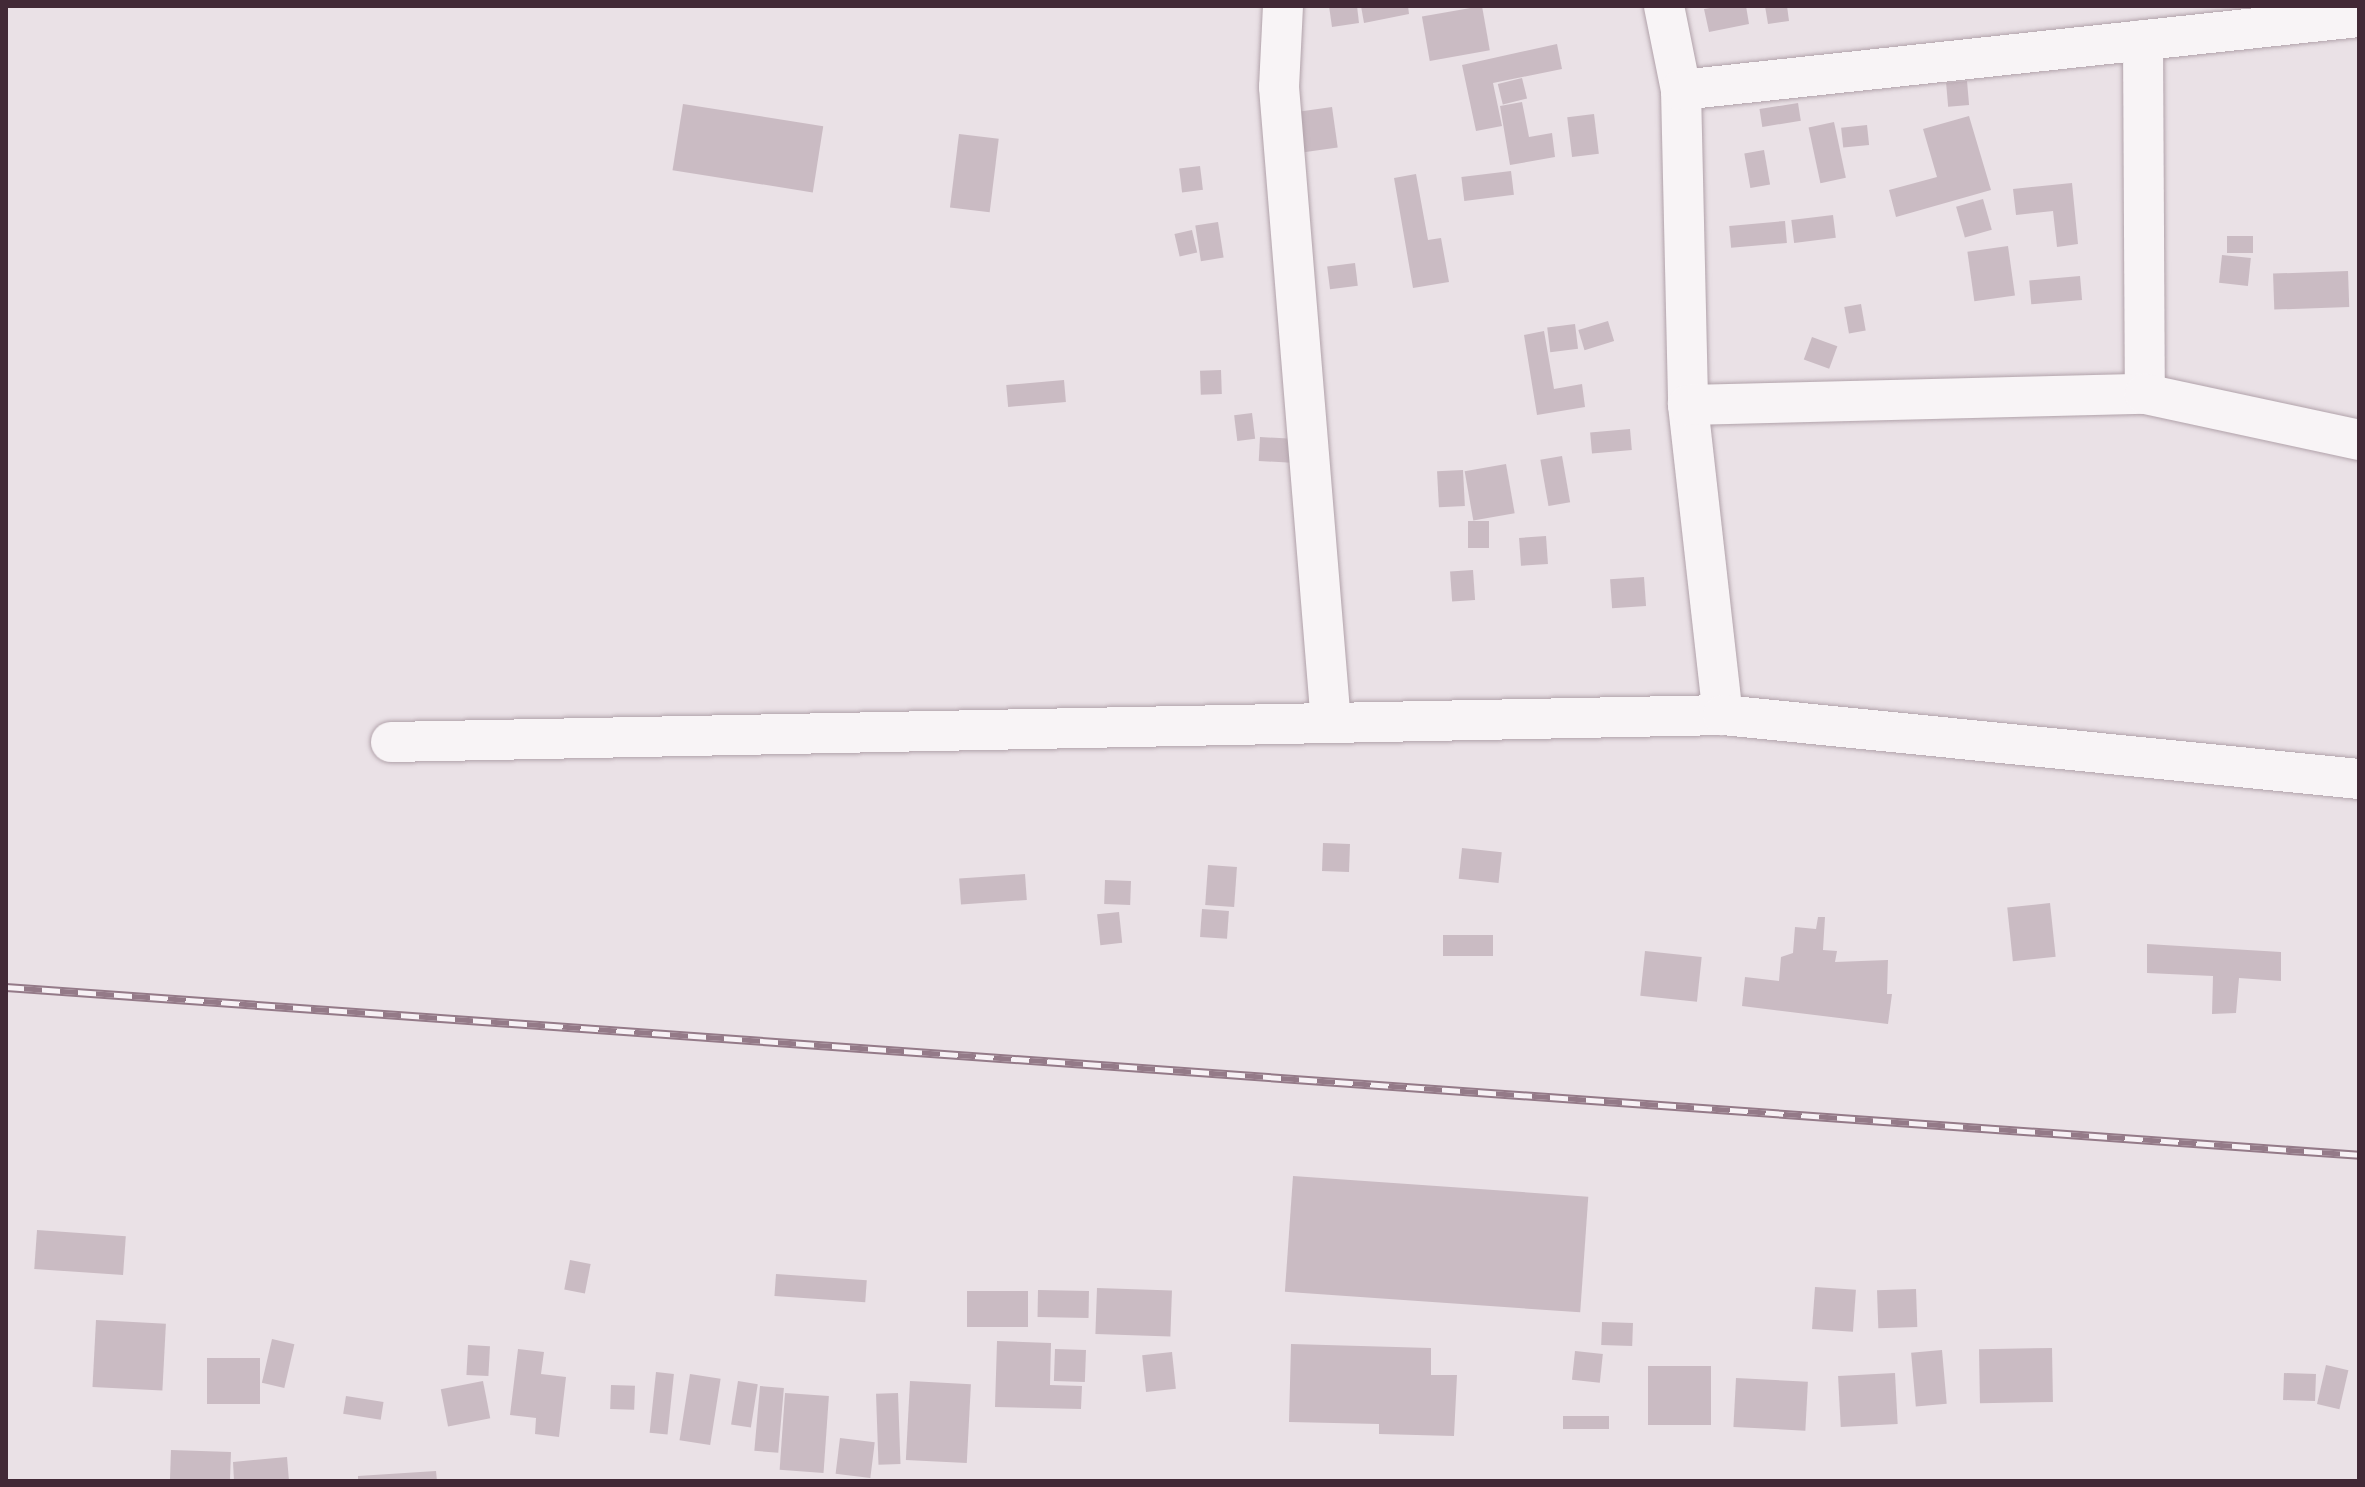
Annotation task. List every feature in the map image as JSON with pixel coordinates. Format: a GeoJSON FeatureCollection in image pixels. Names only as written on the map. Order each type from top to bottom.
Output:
{"type":"FeatureCollection","features":[{"type":"Feature","properties":{"kind":"street"},"geometry":{"type":"LineString","coordinates":[[1283,6],[1279,87],[1331,723]]}},
{"type":"Feature","properties":{"kind":"street"},"geometry":{"type":"LineString","coordinates":[[1664,6],[1681,90],[1688,405],[1723,715]]}},
{"type":"Feature","properties":{"kind":"street"},"geometry":{"type":"LineString","coordinates":[[1681,90],[2359,17]]}},
{"type":"Feature","properties":{"kind":"street"},"geometry":{"type":"LineString","coordinates":[[2143,40],[2145,394]]}},
{"type":"Feature","properties":{"kind":"street"},"geometry":{"type":"LineString","coordinates":[[1688,405],[2145,394],[2359,440]]}},
{"type":"Feature","properties":{"kind":"street"},"geometry":{"type":"LineString","coordinates":[[391,742],[1723,715],[2359,779]]}},
{"type":"Feature","properties":{"kind":"building"},"geometry":{"type":"Polygon","coordinates":[[[1329,6],[1357,6],[1359,23],[1332,27],[1329,6]]]}},
{"type":"Feature","properties":{"kind":"building"},"geometry":{"type":"Polygon","coordinates":[[[1361,6],[1408,6],[1409,14],[1364,23],[1361,6]]]}},
{"type":"Feature","properties":{"kind":"building"},"geometry":{"type":"Polygon","coordinates":[[[1482,6],[1490,50],[1430,61],[1422,17],[1482,6]]]}},
{"type":"Feature","properties":{"kind":"building"},"geometry":{"type":"Polygon","coordinates":[[[1746,6],[1749,24],[1709,32],[1704,9],[1746,6]]]}},
{"type":"Feature","properties":{"kind":"building"},"geometry":{"type":"Polygon","coordinates":[[[1765,6],[1787,6],[1789,21],[1768,24],[1765,6]]]}},
{"type":"Feature","properties":{"kind":"building"},"geometry":{"type":"Polygon","coordinates":[[[1557,44],[1562,69],[1493,83],[1502,126],[1476,131],[1462,65],[1557,44]]]}},
{"type":"Feature","properties":{"kind":"building"},"geometry":{"type":"Polygon","coordinates":[[[1522,78],[1527,98],[1503,104],[1498,84],[1522,78]]]}},
{"type":"Feature","properties":{"kind":"building"},"geometry":{"type":"Polygon","coordinates":[[[1967,81],[1969,105],[1948,107],[1946,83],[1967,81]]]}},
{"type":"Feature","properties":{"kind":"building"},"geometry":{"type":"Polygon","coordinates":[[[1522,102],[1529,137],[1552,133],[1555,157],[1510,165],[1500,106],[1522,102]]]}},
{"type":"Feature","properties":{"kind":"building"},"geometry":{"type":"Polygon","coordinates":[[[1798,103],[1801,121],[1762,127],[1759,109],[1798,103]]]}},
{"type":"Feature","properties":{"kind":"building"},"geometry":{"type":"Polygon","coordinates":[[[683,104],[823,126],[813,192],[673,170],[683,104]]]}},
{"type":"Feature","properties":{"kind":"building"},"geometry":{"type":"Polygon","coordinates":[[[1332,107],[1338,148],[1302,153],[1296,112],[1332,107]]]}},
{"type":"Feature","properties":{"kind":"building"},"geometry":{"type":"Polygon","coordinates":[[[1594,114],[1599,154],[1572,157],[1567,117],[1594,114]]]}},
{"type":"Feature","properties":{"kind":"building"},"geometry":{"type":"Polygon","coordinates":[[[1969,116],[1991,190],[1896,217],[1889,190],[1937,177],[1923,129],[1969,116]]]}},
{"type":"Feature","properties":{"kind":"building"},"geometry":{"type":"Polygon","coordinates":[[[1834,122],[1846,178],[1820,183],[1809,127],[1834,122]]]}},
{"type":"Feature","properties":{"kind":"building"},"geometry":{"type":"Polygon","coordinates":[[[1867,125],[1869,145],[1843,148],[1841,128],[1867,125]]]}},
{"type":"Feature","properties":{"kind":"building"},"geometry":{"type":"Polygon","coordinates":[[[959,134],[999,139],[990,212],[950,207],[959,134]]]}},
{"type":"Feature","properties":{"kind":"building"},"geometry":{"type":"Polygon","coordinates":[[[1764,150],[1770,184],[1750,188],[1744,153],[1764,150]]]}},
{"type":"Feature","properties":{"kind":"building"},"geometry":{"type":"Polygon","coordinates":[[[1200,166],[1203,190],[1182,192],[1179,169],[1200,166]]]}},
{"type":"Feature","properties":{"kind":"building"},"geometry":{"type":"Polygon","coordinates":[[[1511,171],[1514,195],[1464,201],[1461,177],[1511,171]]]}},
{"type":"Feature","properties":{"kind":"building"},"geometry":{"type":"Polygon","coordinates":[[[1416,174],[1428,240],[1441,238],[1449,282],[1413,288],[1394,178],[1416,174]]]}},
{"type":"Feature","properties":{"kind":"building"},"geometry":{"type":"Polygon","coordinates":[[[2072,183],[2078,244],[2057,247],[2053,211],[2016,215],[2013,189],[2072,183]]]}},
{"type":"Feature","properties":{"kind":"building"},"geometry":{"type":"Polygon","coordinates":[[[1983,199],[1992,230],[1965,237],[1956,207],[1983,199]]]}},
{"type":"Feature","properties":{"kind":"building"},"geometry":{"type":"Polygon","coordinates":[[[1833,215],[1836,238],[1794,243],[1791,220],[1833,215]]]}},
{"type":"Feature","properties":{"kind":"building"},"geometry":{"type":"Polygon","coordinates":[[[1785,221],[1787,243],[1731,248],[1729,226],[1785,221]]]}},
{"type":"Feature","properties":{"kind":"building"},"geometry":{"type":"Polygon","coordinates":[[[1218,222],[1224,258],[1201,261],[1195,226],[1218,222]]]}},
{"type":"Feature","properties":{"kind":"building"},"geometry":{"type":"Polygon","coordinates":[[[1192,230],[1197,252],[1180,256],[1174,234],[1192,230]]]}},
{"type":"Feature","properties":{"kind":"building"},"geometry":{"type":"Polygon","coordinates":[[[2227,236],[2253,236],[2253,253],[2227,253],[2227,236]]]}},
{"type":"Feature","properties":{"kind":"building"},"geometry":{"type":"Polygon","coordinates":[[[2008,246],[2015,296],[1974,301],[1967,252],[2008,246]]]}},
{"type":"Feature","properties":{"kind":"building"},"geometry":{"type":"Polygon","coordinates":[[[2222,255],[2251,258],[2248,286],[2219,283],[2222,255]]]}},
{"type":"Feature","properties":{"kind":"building"},"geometry":{"type":"Polygon","coordinates":[[[1355,263],[1358,286],[1330,289],[1327,266],[1355,263]]]}},
{"type":"Feature","properties":{"kind":"building"},"geometry":{"type":"Polygon","coordinates":[[[2348,271],[2349,307],[2274,310],[2273,274],[2348,271]]]}},
{"type":"Feature","properties":{"kind":"building"},"geometry":{"type":"Polygon","coordinates":[[[2080,276],[2082,300],[2031,304],[2029,280],[2080,276]]]}},
{"type":"Feature","properties":{"kind":"building"},"geometry":{"type":"Polygon","coordinates":[[[1861,304],[1866,331],[1849,334],[1844,307],[1861,304]]]}},
{"type":"Feature","properties":{"kind":"building"},"geometry":{"type":"Polygon","coordinates":[[[1608,321],[1614,341],[1584,350],[1578,330],[1608,321]]]}},
{"type":"Feature","properties":{"kind":"building"},"geometry":{"type":"Polygon","coordinates":[[[1575,324],[1578,349],[1550,352],[1547,327],[1575,324]]]}},
{"type":"Feature","properties":{"kind":"building"},"geometry":{"type":"Polygon","coordinates":[[[1544,331],[1554,389],[1582,384],[1585,407],[1537,415],[1524,335],[1544,331]]]}},
{"type":"Feature","properties":{"kind":"building"},"geometry":{"type":"Polygon","coordinates":[[[1812,337],[1837,346],[1829,369],[1804,360],[1812,337]]]}},
{"type":"Feature","properties":{"kind":"building"},"geometry":{"type":"Polygon","coordinates":[[[1221,370],[1222,394],[1201,395],[1200,371],[1221,370]]]}},
{"type":"Feature","properties":{"kind":"building"},"geometry":{"type":"Polygon","coordinates":[[[1064,380],[1066,402],[1008,407],[1006,385],[1064,380]]]}},
{"type":"Feature","properties":{"kind":"building"},"geometry":{"type":"Polygon","coordinates":[[[1252,413],[1255,439],[1237,441],[1234,415],[1252,413]]]}},
{"type":"Feature","properties":{"kind":"building"},"geometry":{"type":"Polygon","coordinates":[[[1630,429],[1632,450],[1592,453],[1590,432],[1630,429]]]}},
{"type":"Feature","properties":{"kind":"building"},"geometry":{"type":"Polygon","coordinates":[[[1260,437],[1293,439],[1292,463],[1259,461],[1260,437]]]}},
{"type":"Feature","properties":{"kind":"building"},"geometry":{"type":"Polygon","coordinates":[[[1562,456],[1570,502],[1548,506],[1540,460],[1562,456]]]}},
{"type":"Feature","properties":{"kind":"building"},"geometry":{"type":"Polygon","coordinates":[[[1506,464],[1515,513],[1473,521],[1465,471],[1506,464]]]}},
{"type":"Feature","properties":{"kind":"building"},"geometry":{"type":"Polygon","coordinates":[[[1463,470],[1465,506],[1439,507],[1437,471],[1463,470]]]}},
{"type":"Feature","properties":{"kind":"building"},"geometry":{"type":"Polygon","coordinates":[[[1468,521],[1489,521],[1489,548],[1468,548],[1468,521]]]}},
{"type":"Feature","properties":{"kind":"building"},"geometry":{"type":"Polygon","coordinates":[[[1546,536],[1548,564],[1521,566],[1519,538],[1546,536]]]}},
{"type":"Feature","properties":{"kind":"building"},"geometry":{"type":"Polygon","coordinates":[[[1473,570],[1475,600],[1452,602],[1450,572],[1473,570]]]}},
{"type":"Feature","properties":{"kind":"building"},"geometry":{"type":"Polygon","coordinates":[[[1644,577],[1646,606],[1612,608],[1610,579],[1644,577]]]}},
{"type":"Feature","properties":{"kind":"building"},"geometry":{"type":"Polygon","coordinates":[[[1323,843],[1350,844],[1349,872],[1322,871],[1323,843]]]}},
{"type":"Feature","properties":{"kind":"building"},"geometry":{"type":"Polygon","coordinates":[[[1462,848],[1502,852],[1499,883],[1459,879],[1462,848]]]}},
{"type":"Feature","properties":{"kind":"building"},"geometry":{"type":"Polygon","coordinates":[[[1208,865],[1237,867],[1234,907],[1205,905],[1208,865]]]}},
{"type":"Feature","properties":{"kind":"building"},"geometry":{"type":"Polygon","coordinates":[[[1025,874],[1027,900],[961,905],[959,879],[1025,874]]]}},
{"type":"Feature","properties":{"kind":"building"},"geometry":{"type":"Polygon","coordinates":[[[1105,880],[1131,881],[1130,905],[1104,904],[1105,880]]]}},
{"type":"Feature","properties":{"kind":"building"},"geometry":{"type":"Polygon","coordinates":[[[2050,903],[2056,957],[2013,961],[2007,907],[2050,903]]]}},
{"type":"Feature","properties":{"kind":"building"},"geometry":{"type":"Polygon","coordinates":[[[1202,909],[1229,911],[1227,939],[1200,937],[1202,909]]]}},
{"type":"Feature","properties":{"kind":"building"},"geometry":{"type":"Polygon","coordinates":[[[1119,912],[1122,943],[1100,945],[1097,914],[1119,912]]]}},
{"type":"Feature","properties":{"kind":"building"},"geometry":{"type":"Polygon","coordinates":[[[1818,917],[1825,917],[1823,950],[1837,951],[1835,962],[1888,960],[1887,994],[1892,994],[1888,1024],[1742,1006],[1745,977],[1779,981],[1781,957],[1793,953],[1795,927],[1816,929],[1818,917]]]}},
{"type":"Feature","properties":{"kind":"building"},"geometry":{"type":"Polygon","coordinates":[[[1443,935],[1493,935],[1493,956],[1443,956],[1443,935]]]}},
{"type":"Feature","properties":{"kind":"building"},"geometry":{"type":"Polygon","coordinates":[[[2147,944],[2281,952],[2281,981],[2239,978],[2236,1013],[2212,1014],[2213,976],[2147,973],[2147,944]]]}},
{"type":"Feature","properties":{"kind":"building"},"geometry":{"type":"Polygon","coordinates":[[[1645,951],[1702,957],[1697,1002],[1640,996],[1645,951]]]}},
{"type":"Feature","properties":{"kind":"building"},"geometry":{"type":"Polygon","coordinates":[[[1293,1176],[1588,1197],[1580,1312],[1285,1292],[1293,1176]]]}},
{"type":"Feature","properties":{"kind":"building"},"geometry":{"type":"Polygon","coordinates":[[[37,1230],[126,1236],[123,1275],[34,1269],[37,1230]]]}},
{"type":"Feature","properties":{"kind":"building"},"geometry":{"type":"Polygon","coordinates":[[[570,1260],[591,1264],[585,1293],[564,1289],[570,1260]]]}},
{"type":"Feature","properties":{"kind":"building"},"geometry":{"type":"Polygon","coordinates":[[[776,1274],[867,1280],[865,1302],[774,1296],[776,1274]]]}},
{"type":"Feature","properties":{"kind":"building"},"geometry":{"type":"Polygon","coordinates":[[[1815,1287],[1856,1290],[1853,1332],[1812,1329],[1815,1287]]]}},
{"type":"Feature","properties":{"kind":"building"},"geometry":{"type":"Polygon","coordinates":[[[1097,1288],[1172,1291],[1170,1337],[1095,1334],[1097,1288]]]}},
{"type":"Feature","properties":{"kind":"building"},"geometry":{"type":"Polygon","coordinates":[[[1916,1289],[1917,1327],[1878,1328],[1877,1290],[1916,1289]]]}},
{"type":"Feature","properties":{"kind":"building"},"geometry":{"type":"Polygon","coordinates":[[[1038,1290],[1089,1291],[1089,1318],[1038,1317],[1038,1290]]]}},
{"type":"Feature","properties":{"kind":"building"},"geometry":{"type":"Polygon","coordinates":[[[967,1291],[1028,1291],[1028,1327],[967,1327],[967,1291]]]}},
{"type":"Feature","properties":{"kind":"building"},"geometry":{"type":"Polygon","coordinates":[[[96,1320],[166,1324],[162,1391],[92,1387],[96,1320]]]}},
{"type":"Feature","properties":{"kind":"building"},"geometry":{"type":"Polygon","coordinates":[[[1602,1322],[1633,1323],[1632,1346],[1601,1345],[1602,1322]]]}},
{"type":"Feature","properties":{"kind":"building"},"geometry":{"type":"Polygon","coordinates":[[[272,1339],[294,1344],[284,1388],[262,1383],[272,1339]]]}},
{"type":"Feature","properties":{"kind":"building"},"geometry":{"type":"Polygon","coordinates":[[[997,1341],[1051,1343],[1050,1385],[1082,1386],[1081,1409],[995,1407],[997,1341]]]}},
{"type":"Feature","properties":{"kind":"building"},"geometry":{"type":"Polygon","coordinates":[[[1291,1344],[1431,1348],[1431,1375],[1457,1375],[1454,1436],[1379,1434],[1379,1424],[1289,1422],[1291,1344]]]}},
{"type":"Feature","properties":{"kind":"building"},"geometry":{"type":"Polygon","coordinates":[[[468,1345],[490,1346],[488,1376],[466,1375],[468,1345]]]}},
{"type":"Feature","properties":{"kind":"building"},"geometry":{"type":"Polygon","coordinates":[[[2052,1348],[2053,1402],[1980,1403],[1979,1349],[2052,1348]]]}},
{"type":"Feature","properties":{"kind":"building"},"geometry":{"type":"Polygon","coordinates":[[[518,1349],[544,1352],[541,1374],[566,1377],[559,1437],[535,1434],[536,1418],[510,1415],[518,1349]]]}},
{"type":"Feature","properties":{"kind":"building"},"geometry":{"type":"Polygon","coordinates":[[[1055,1349],[1086,1350],[1085,1382],[1054,1381],[1055,1349]]]}},
{"type":"Feature","properties":{"kind":"building"},"geometry":{"type":"Polygon","coordinates":[[[1942,1350],[1947,1404],[1916,1406],[1911,1353],[1942,1350]]]}},
{"type":"Feature","properties":{"kind":"building"},"geometry":{"type":"Polygon","coordinates":[[[1575,1351],[1603,1354],[1600,1383],[1572,1380],[1575,1351]]]}},
{"type":"Feature","properties":{"kind":"building"},"geometry":{"type":"Polygon","coordinates":[[[1172,1352],[1176,1389],[1146,1392],[1142,1355],[1172,1352]]]}},
{"type":"Feature","properties":{"kind":"building"},"geometry":{"type":"Polygon","coordinates":[[[207,1358],[260,1358],[260,1404],[207,1404],[207,1358]]]}},
{"type":"Feature","properties":{"kind":"building"},"geometry":{"type":"Polygon","coordinates":[[[2326,1365],[2348,1370],[2339,1409],[2317,1404],[2326,1365]]]}},
{"type":"Feature","properties":{"kind":"building"},"geometry":{"type":"Polygon","coordinates":[[[1648,1366],[1711,1366],[1711,1425],[1648,1425],[1648,1366]]]}},
{"type":"Feature","properties":{"kind":"building"},"geometry":{"type":"Polygon","coordinates":[[[656,1372],[674,1374],[668,1435],[650,1433],[656,1372]]]}},
{"type":"Feature","properties":{"kind":"building"},"geometry":{"type":"Polygon","coordinates":[[[1895,1373],[1898,1424],[1841,1427],[1838,1376],[1895,1373]]]}},
{"type":"Feature","properties":{"kind":"building"},"geometry":{"type":"Polygon","coordinates":[[[2284,1373],[2316,1374],[2315,1401],[2283,1400],[2284,1373]]]}},
{"type":"Feature","properties":{"kind":"building"},"geometry":{"type":"Polygon","coordinates":[[[690,1374],[721,1379],[710,1445],[680,1440],[690,1374]]]}},
{"type":"Feature","properties":{"kind":"building"},"geometry":{"type":"Polygon","coordinates":[[[1736,1378],[1808,1382],[1805,1431],[1733,1427],[1736,1378]]]}},
{"type":"Feature","properties":{"kind":"building"},"geometry":{"type":"Polygon","coordinates":[[[483,1381],[490,1418],[448,1427],[441,1389],[483,1381]]]}},
{"type":"Feature","properties":{"kind":"building"},"geometry":{"type":"Polygon","coordinates":[[[738,1381],[758,1384],[751,1428],[731,1424],[738,1381]]]}},
{"type":"Feature","properties":{"kind":"building"},"geometry":{"type":"Polygon","coordinates":[[[910,1381],[971,1384],[967,1463],[906,1460],[910,1381]]]}},
{"type":"Feature","properties":{"kind":"building"},"geometry":{"type":"Polygon","coordinates":[[[611,1385],[635,1386],[634,1410],[610,1409],[611,1385]]]}},
{"type":"Feature","properties":{"kind":"building"},"geometry":{"type":"Polygon","coordinates":[[[760,1386],[784,1388],[778,1453],[754,1451],[760,1386]]]}},
{"type":"Feature","properties":{"kind":"building"},"geometry":{"type":"Polygon","coordinates":[[[785,1393],[829,1396],[824,1473],[780,1470],[785,1393]]]}},
{"type":"Feature","properties":{"kind":"building"},"geometry":{"type":"Polygon","coordinates":[[[898,1393],[900,1464],[878,1465],[876,1394],[898,1393]]]}},
{"type":"Feature","properties":{"kind":"building"},"geometry":{"type":"Polygon","coordinates":[[[346,1396],[384,1402],[381,1420],[343,1414],[346,1396]]]}},
{"type":"Feature","properties":{"kind":"building"},"geometry":{"type":"Polygon","coordinates":[[[1563,1416],[1609,1416],[1609,1429],[1563,1429],[1563,1416]]]}},
{"type":"Feature","properties":{"kind":"building"},"geometry":{"type":"Polygon","coordinates":[[[840,1438],[875,1442],[870,1478],[836,1474],[840,1438]]]}},
{"type":"Feature","properties":{"kind":"building"},"geometry":{"type":"Polygon","coordinates":[[[171,1450],[231,1452],[230,1481],[170,1481],[171,1450]]]}},
{"type":"Feature","properties":{"kind":"building"},"geometry":{"type":"Polygon","coordinates":[[[287,1457],[289,1481],[234,1481],[233,1462],[287,1457]]]}},
{"type":"Feature","properties":{"kind":"building"},"geometry":{"type":"Polygon","coordinates":[[[436,1471],[437,1481],[358,1481],[358,1476],[436,1471]]]}},
{"type":"Feature","properties":{"kind":"railway"},"geometry":{"type":"LineString","coordinates":[[6,987],[2359,1155]]}}]}
